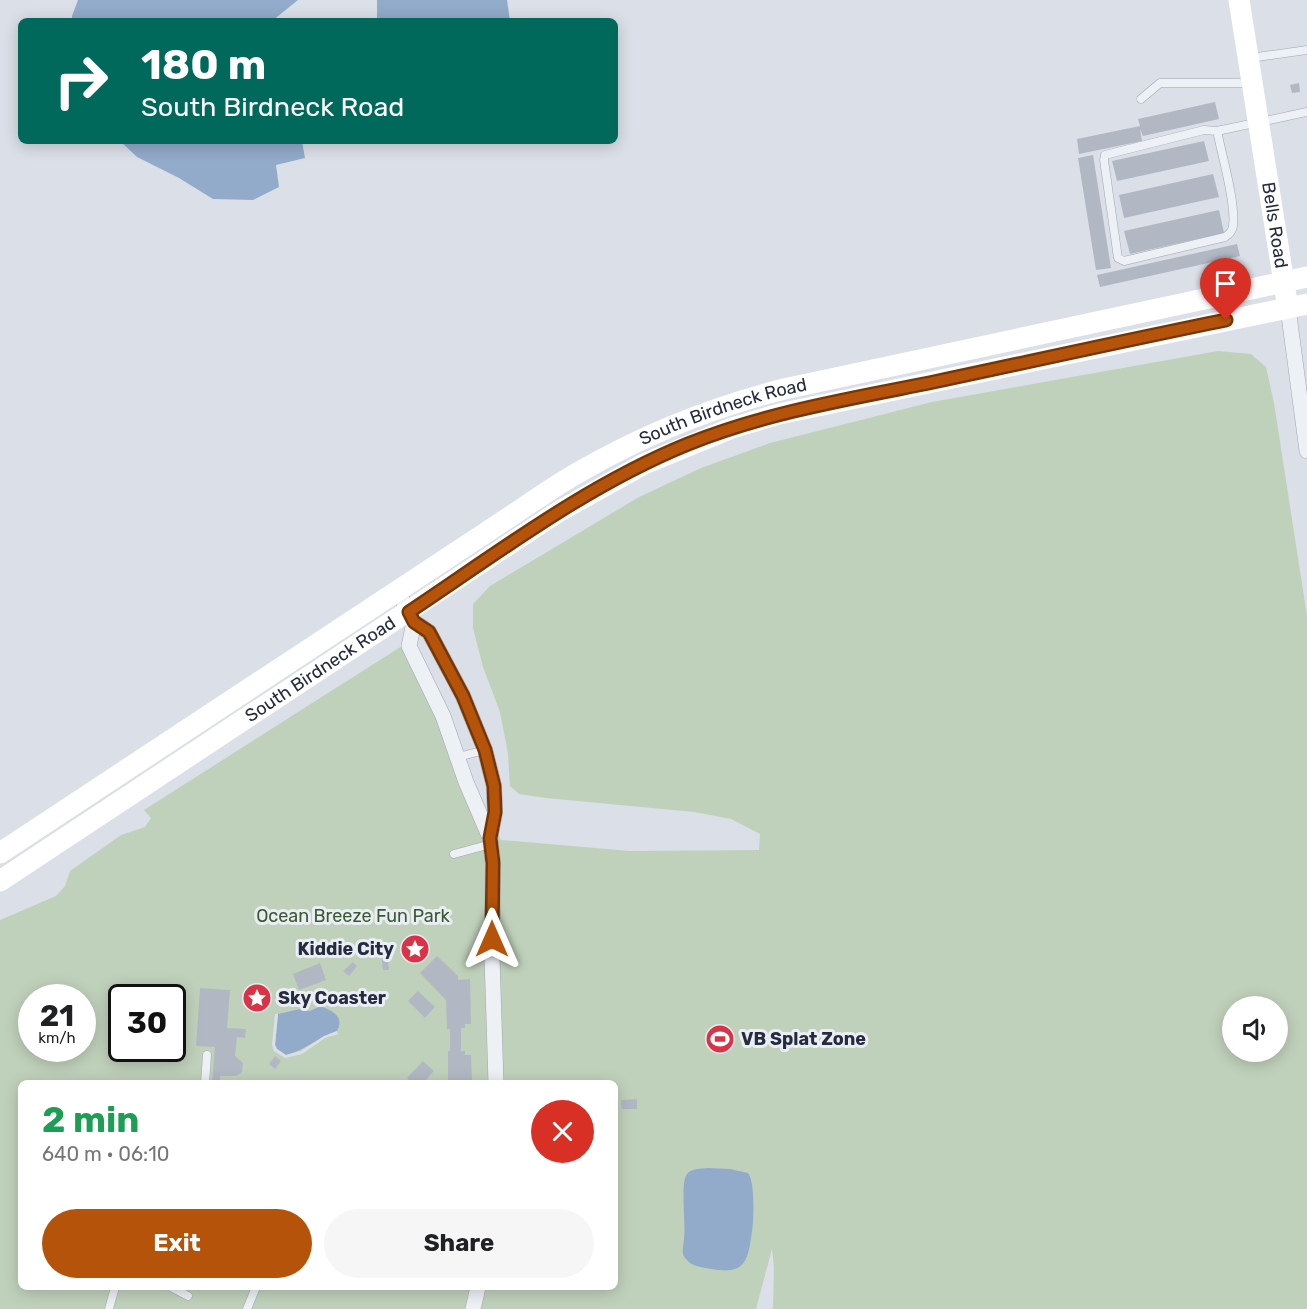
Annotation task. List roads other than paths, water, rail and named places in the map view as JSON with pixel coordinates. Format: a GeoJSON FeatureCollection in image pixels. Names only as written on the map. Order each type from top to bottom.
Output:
{"type":"FeatureCollection","features":[{"type":"Feature","properties":{"kind":"main road","name":"Bells Road"},"geometry":{"type":"LineString","coordinates":[[1239,0],[1284,282],[1297,306]]}},
{"type":"Feature","properties":{"kind":"main road","name":"South Birdneck Road"},"geometry":{"type":"LineString","coordinates":[[0,853],[581,471],[646,436],[694,416],[784,389],[1307,277]]}},
{"type":"Feature","properties":{"kind":"main road","name":"South Birdneck Road"},"geometry":{"type":"LineString","coordinates":[[0,880],[411,617],[558,512],[644,464],[732,428],[821,405],[1297,306]]}},
{"type":"Feature","properties":{"kind":"street","name":"Bells Road"},"geometry":{"type":"LineString","coordinates":[[1297,306],[1307,451]]}},
{"type":"Feature","properties":{"kind":"street"},"geometry":{"type":"LineString","coordinates":[[397,591],[411,617],[429,632],[463,696],[485,750],[494,786],[495,812],[491,841],[496,1080]]}},
{"type":"Feature","properties":{"kind":"street"},"geometry":{"type":"LineString","coordinates":[[411,617],[409,646],[443,716],[491,841]]}},
{"type":"Feature","properties":{"kind":"street"},"geometry":{"type":"LineString","coordinates":[[473,1309],[477,1290]]}},
{"type":"Feature","properties":{"kind":"lane"},"geometry":{"type":"LineString","coordinates":[[1248,58],[1307,50]]}},
{"type":"Feature","properties":{"kind":"lane"},"geometry":{"type":"LineString","coordinates":[[1141,99],[1160,83],[1252,83]]}},
{"type":"Feature","properties":{"kind":"lane"},"geometry":{"type":"LineString","coordinates":[[1217,131],[1232,207],[1233,228],[1231,232],[1225,237],[1124,261],[1118,258],[1105,155],[1204,130],[1217,131],[1307,112]]}},
{"type":"Feature","properties":{"kind":"lane"},"geometry":{"type":"LineString","coordinates":[[458,757],[485,750]]}},
{"type":"Feature","properties":{"kind":"lane"},"geometry":{"type":"LineString","coordinates":[[454,854],[491,841]]}},
{"type":"Feature","properties":{"kind":"lane"},"geometry":{"type":"LineString","coordinates":[[206,1080],[207,1055]]}},
{"type":"Feature","properties":{"kind":"lane"},"geometry":{"type":"LineString","coordinates":[[109,1309],[114,1290]]}},
{"type":"Feature","properties":{"kind":"lane"},"geometry":{"type":"LineString","coordinates":[[177,1290],[188,1296]]}},
{"type":"Feature","properties":{"kind":"lane"},"geometry":{"type":"LineString","coordinates":[[247,1309],[255,1290]]}},
{"type":"Feature","properties":{"kind":"water"},"geometry":{"type":"Polygon","coordinates":[[[78,0],[298,0],[276,18],[72,18],[78,0]]]}},
{"type":"Feature","properties":{"kind":"water"},"geometry":{"type":"Polygon","coordinates":[[[377,0],[507,0],[510,18],[377,18],[377,0]]]}},
{"type":"Feature","properties":{"kind":"water"},"geometry":{"type":"Polygon","coordinates":[[[123,144],[303,144],[305,158],[276,165],[279,187],[253,200],[213,199],[179,178],[137,157],[123,144]]]}},
{"type":"Feature","properties":{"kind":"water"},"geometry":{"type":"Polygon","coordinates":[[[321,1006],[333,1012],[338,1018],[337,1031],[286,1055],[277,1049],[275,1045],[278,1014],[300,1009],[310,1011],[321,1006]]]}},
{"type":"Feature","properties":{"kind":"water"},"geometry":{"type":"Polygon","coordinates":[[[708,1168],[748,1173],[752,1184],[753,1218],[749,1251],[743,1264],[731,1270],[711,1269],[691,1264],[683,1254],[685,1178],[691,1171],[708,1168]]]}},
{"type":"Feature","properties":{"kind":"place","name":"Kiddie City"},"geometry":{"type":"Point","coordinates":[415,949]}},
{"type":"Feature","properties":{"kind":"place","name":"Sky Coaster"},"geometry":{"type":"Point","coordinates":[257,998]}},
{"type":"Feature","properties":{"kind":"place","name":"VB Splat Zone"},"geometry":{"type":"Point","coordinates":[720,1039]}},
{"type":"Feature","properties":{"kind":"park label","name":"Ocean Breeze Fun Park"},"geometry":{"type":"Point","coordinates":[353,916]}}]}
